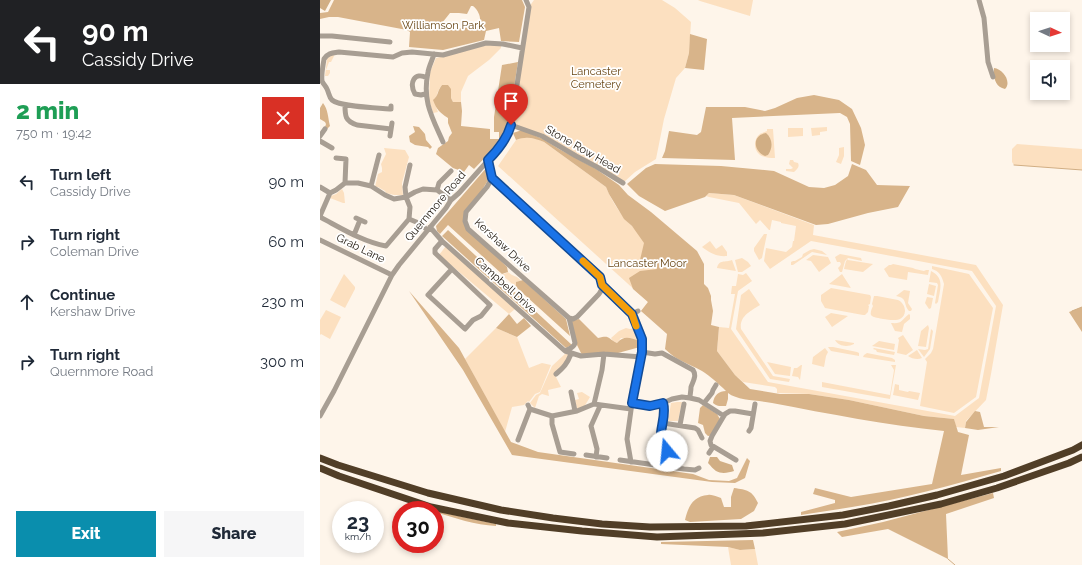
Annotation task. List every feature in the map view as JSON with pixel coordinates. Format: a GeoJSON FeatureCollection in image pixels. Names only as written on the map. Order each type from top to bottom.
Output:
{"type":"FeatureCollection","features":[{"type":"Feature","properties":{"kind":"highway"},"geometry":{"type":"LineString","coordinates":[[320,458],[428,493],[501,510],[602,524],[650,527],[692,527],[746,526],[843,515],[889,506],[937,495],[1004,476],[1073,450],[1082,445]]}},
{"type":"Feature","properties":{"kind":"highway"},"geometry":{"type":"LineString","coordinates":[[320,468],[339,476],[431,507],[508,523],[657,537],[763,533],[845,524],[941,504],[997,488],[1069,463],[1082,456]]}},
{"type":"Feature","properties":{"kind":"street","name":"Quernmore Road"},"geometry":{"type":"LineString","coordinates":[[320,416],[392,275],[451,200],[500,147],[510,130],[528,6],[526,0]]}},
{"type":"Feature","properties":{"kind":"street"},"geometry":{"type":"LineString","coordinates":[[979,0],[984,18],[988,62],[993,77]]}},
{"type":"Feature","properties":{"kind":"street"},"geometry":{"type":"LineString","coordinates":[[320,36],[390,42]]}},
{"type":"Feature","properties":{"kind":"street"},"geometry":{"type":"LineString","coordinates":[[391,106],[391,109],[345,105],[332,100],[327,89],[321,83],[324,59],[328,54],[339,52],[393,57],[402,53],[412,52],[443,55],[486,43],[503,44],[522,48]]}},
{"type":"Feature","properties":{"kind":"street"},"geometry":{"type":"LineString","coordinates":[[434,54],[428,72],[426,94],[429,110],[443,142]]}},
{"type":"Feature","properties":{"kind":"street"},"geometry":{"type":"LineString","coordinates":[[426,94],[421,96],[415,94],[412,84],[414,79],[418,76],[427,78]]}},
{"type":"Feature","properties":{"kind":"street"},"geometry":{"type":"LineString","coordinates":[[345,105],[346,117],[348,121],[357,125],[391,129]]}},
{"type":"Feature","properties":{"kind":"street"},"geometry":{"type":"LineString","coordinates":[[390,136],[392,123]]}},
{"type":"Feature","properties":{"kind":"street","name":"Stone Row Head"},"geometry":{"type":"LineString","coordinates":[[511,125],[542,136],[597,167],[623,184]]}},
{"type":"Feature","properties":{"kind":"street"},"geometry":{"type":"LineString","coordinates":[[320,136],[325,128]]}},
{"type":"Feature","properties":{"kind":"street"},"geometry":{"type":"LineString","coordinates":[[320,141],[332,148]]}},
{"type":"Feature","properties":{"kind":"street"},"geometry":{"type":"LineString","coordinates":[[371,186],[379,155]]}},
{"type":"Feature","properties":{"kind":"street"},"geometry":{"type":"LineString","coordinates":[[336,158],[346,159],[345,183]]}},
{"type":"Feature","properties":{"kind":"street"},"geometry":{"type":"LineString","coordinates":[[488,160],[492,178],[600,277],[602,290],[599,294],[578,317],[573,319],[569,318],[575,344],[565,351]]}},
{"type":"Feature","properties":{"kind":"street"},"geometry":{"type":"LineString","coordinates":[[410,165],[405,183],[406,197],[410,207],[409,219],[386,246],[376,244],[354,235],[320,216],[330,193],[345,183],[358,183],[371,186],[385,195],[394,198],[406,197],[423,189],[437,190],[451,200]]}},
{"type":"Feature","properties":{"kind":"street"},"geometry":{"type":"LineString","coordinates":[[437,190],[439,183],[451,171]]}},
{"type":"Feature","properties":{"kind":"street","name":"Kershaw Drive"},"geometry":{"type":"LineString","coordinates":[[492,178],[488,187],[466,212],[465,221],[468,229],[569,318]]}},
{"type":"Feature","properties":{"kind":"street"},"geometry":{"type":"LineString","coordinates":[[320,187],[330,193]]}},
{"type":"Feature","properties":{"kind":"street"},"geometry":{"type":"LineString","coordinates":[[409,219],[428,228]]}},
{"type":"Feature","properties":{"kind":"street"},"geometry":{"type":"LineString","coordinates":[[354,235],[360,220]]}},
{"type":"Feature","properties":{"kind":"street","name":"Campbell Drive"},"geometry":{"type":"LineString","coordinates":[[428,228],[565,351],[581,356],[604,354],[641,355],[662,353],[694,370],[695,376],[690,398]]}},
{"type":"Feature","properties":{"kind":"street","name":"Grab Lane"},"geometry":{"type":"LineString","coordinates":[[320,240],[392,275]]}},
{"type":"Feature","properties":{"kind":"street"},"geometry":{"type":"LineString","coordinates":[[442,241],[435,248],[435,253],[490,305],[481,316],[473,320],[465,329],[428,295],[452,270]]}},
{"type":"Feature","properties":{"kind":"street"},"geometry":{"type":"LineString","coordinates":[[602,285],[632,314],[642,339],[641,355],[627,440],[632,462]]}},
{"type":"Feature","properties":{"kind":"street"},"geometry":{"type":"LineString","coordinates":[[632,314],[638,311]]}},
{"type":"Feature","properties":{"kind":"street"},"geometry":{"type":"LineString","coordinates":[[556,374],[568,362],[571,354]]}},
{"type":"Feature","properties":{"kind":"street"},"geometry":{"type":"LineString","coordinates":[[591,406],[597,392],[604,354]]}},
{"type":"Feature","properties":{"kind":"street"},"geometry":{"type":"LineString","coordinates":[[704,403],[716,386]]}},
{"type":"Feature","properties":{"kind":"street"},"geometry":{"type":"LineString","coordinates":[[571,392],[575,411]]}},
{"type":"Feature","properties":{"kind":"street"},"geometry":{"type":"LineString","coordinates":[[632,403],[650,406],[677,398],[690,398],[699,400],[724,416]]}},
{"type":"Feature","properties":{"kind":"street"},"geometry":{"type":"LineString","coordinates":[[663,403],[665,409],[661,434],[667,451],[664,466]]}},
{"type":"Feature","properties":{"kind":"street"},"geometry":{"type":"LineString","coordinates":[[680,425],[684,404]]}},
{"type":"Feature","properties":{"kind":"street"},"geometry":{"type":"LineString","coordinates":[[749,431],[751,428],[755,404]]}},
{"type":"Feature","properties":{"kind":"street"},"geometry":{"type":"LineString","coordinates":[[518,440],[529,407],[546,415],[552,416],[591,406],[631,410]]}},
{"type":"Feature","properties":{"kind":"street"},"geometry":{"type":"LineString","coordinates":[[596,456],[597,449],[591,426],[600,406]]}},
{"type":"Feature","properties":{"kind":"street"},"geometry":{"type":"LineString","coordinates":[[736,460],[711,445],[710,441],[724,416],[730,411],[753,414]]}},
{"type":"Feature","properties":{"kind":"street"},"geometry":{"type":"LineString","coordinates":[[552,416],[552,424],[560,452],[574,454]]}},
{"type":"Feature","properties":{"kind":"street"},"geometry":{"type":"LineString","coordinates":[[662,423],[696,428],[702,438]]}},
{"type":"Feature","properties":{"kind":"street"},"geometry":{"type":"LineString","coordinates":[[709,454],[714,447]]}},
{"type":"Feature","properties":{"kind":"street"},"geometry":{"type":"LineString","coordinates":[[586,455],[607,458]]}},
{"type":"Feature","properties":{"kind":"street"},"geometry":{"type":"LineString","coordinates":[[620,460],[695,470],[699,468]]}},
{"type":"Feature","properties":{"kind":"green space","name":"Williamson Park"},"geometry":{"type":"Polygon","coordinates":[[[334,0],[522,0],[525,7],[519,42],[501,41],[499,28],[486,31],[484,40],[443,50],[409,47],[410,32],[407,30],[338,17],[320,19],[320,13],[328,12],[334,0]],[[471,6],[467,14],[450,13],[442,23],[450,30],[480,25],[479,14],[473,6],[471,6]]]}},
{"type":"Feature","properties":{"kind":"green space","name":"Lancaster Cemetery"},"geometry":{"type":"Polygon","coordinates":[[[534,0],[662,0],[675,8],[691,22],[689,53],[685,68],[676,78],[664,119],[656,159],[635,172],[623,183],[542,136],[511,125],[529,7],[534,0]]]}},
{"type":"Feature","properties":{"kind":"green space"},"geometry":{"type":"Polygon","coordinates":[[[698,0],[753,0],[750,16],[698,0]]]}},
{"type":"Feature","properties":{"kind":"green space"},"geometry":{"type":"Polygon","coordinates":[[[690,34],[707,39],[704,70],[685,68],[689,53],[690,34]]]}},
{"type":"Feature","properties":{"kind":"green space"},"geometry":{"type":"Polygon","coordinates":[[[485,45],[501,45],[501,48],[489,60],[468,76],[461,92],[461,102],[453,102],[448,85],[442,85],[436,98],[438,112],[433,113],[429,100],[430,72],[436,58],[485,45]]]}},
{"type":"Feature","properties":{"kind":"green space"},"geometry":{"type":"Polygon","coordinates":[[[335,54],[331,62],[329,62],[326,70],[330,70],[330,73],[328,76],[325,76],[327,59],[335,54]]]}},
{"type":"Feature","properties":{"kind":"green space"},"geometry":{"type":"Polygon","coordinates":[[[518,62],[508,126],[497,145],[474,169],[469,165],[464,172],[453,168],[436,154],[438,148],[448,141],[452,133],[448,123],[448,118],[442,114],[433,100],[440,87],[442,85],[448,85],[451,89],[451,98],[453,102],[461,102],[461,126],[490,129],[490,139],[499,139],[499,132],[494,132],[494,117],[502,65],[518,62]]]}},
{"type":"Feature","properties":{"kind":"green space"},"geometry":{"type":"Polygon","coordinates":[[[814,95],[839,100],[852,109],[861,128],[865,145],[860,165],[851,161],[850,124],[847,117],[840,113],[732,118],[735,160],[662,158],[669,131],[697,135],[701,132],[706,107],[745,107],[765,111],[797,98],[814,95]]]}},
{"type":"Feature","properties":{"kind":"green space"},"geometry":{"type":"Polygon","coordinates":[[[323,103],[327,111],[330,126],[327,129],[325,127],[325,122],[320,119],[320,108],[323,103]]]}},
{"type":"Feature","properties":{"kind":"green space"},"geometry":{"type":"Polygon","coordinates":[[[413,126],[419,127],[425,134],[426,140],[432,147],[430,149],[428,147],[415,145],[410,142],[409,136],[415,132],[413,126]]]}},
{"type":"Feature","properties":{"kind":"green space"},"geometry":{"type":"Polygon","coordinates":[[[827,127],[827,131],[820,132],[820,135],[812,136],[811,128],[827,127]]]}},
{"type":"Feature","properties":{"kind":"green space"},"geometry":{"type":"Polygon","coordinates":[[[788,128],[803,128],[803,136],[788,137],[788,128]]]}},
{"type":"Feature","properties":{"kind":"green space"},"geometry":{"type":"Polygon","coordinates":[[[767,129],[773,129],[775,158],[767,158],[762,156],[756,149],[756,138],[767,131],[767,129]]]}},
{"type":"Feature","properties":{"kind":"green space"},"geometry":{"type":"Polygon","coordinates":[[[522,130],[543,139],[596,169],[619,185],[628,195],[651,212],[697,251],[704,264],[704,284],[708,288],[711,296],[713,311],[711,325],[719,327],[717,351],[735,375],[750,389],[780,394],[809,394],[849,400],[924,416],[954,419],[958,432],[969,435],[961,475],[1001,468],[1001,471],[909,496],[801,515],[801,512],[835,503],[835,500],[813,494],[815,488],[851,497],[932,484],[944,431],[923,429],[737,398],[728,393],[726,406],[719,406],[713,403],[719,393],[726,391],[705,373],[669,353],[665,349],[667,334],[641,311],[648,302],[633,289],[629,278],[640,271],[657,269],[655,259],[648,260],[643,264],[640,260],[644,243],[632,226],[624,219],[606,187],[544,142],[530,138],[516,140],[513,133],[522,130]]]}},
{"type":"Feature","properties":{"kind":"green space","name":"Lancaster Moor"},"geometry":{"type":"Polygon","coordinates":[[[524,137],[537,139],[544,142],[606,187],[618,209],[636,230],[666,241],[650,318],[641,311],[648,302],[498,166],[516,140],[524,137]]]}},
{"type":"Feature","properties":{"kind":"green space"},"geometry":{"type":"Polygon","coordinates":[[[1017,144],[1082,149],[1082,170],[1014,165],[1012,162],[1012,149],[1017,144]]]}},
{"type":"Feature","properties":{"kind":"green space"},"geometry":{"type":"Polygon","coordinates":[[[844,147],[844,156],[841,164],[836,162],[839,155],[839,148],[844,147]]]}},
{"type":"Feature","properties":{"kind":"green space"},"geometry":{"type":"Polygon","coordinates":[[[384,148],[405,150],[409,157],[402,183],[403,195],[386,193],[378,187],[375,187],[378,174],[382,172],[381,164],[386,154],[384,148]]]}},
{"type":"Feature","properties":{"kind":"green space"},"geometry":{"type":"Polygon","coordinates":[[[790,160],[793,160],[799,164],[798,168],[794,172],[786,171],[786,169],[793,168],[789,164],[790,160]]]}},
{"type":"Feature","properties":{"kind":"green space"},"geometry":{"type":"Polygon","coordinates":[[[655,164],[721,166],[774,171],[809,187],[824,188],[835,185],[848,176],[852,164],[866,170],[877,185],[910,186],[898,207],[868,213],[828,224],[816,225],[734,195],[709,193],[705,197],[665,211],[639,196],[627,184],[646,168],[655,164]]]}},
{"type":"Feature","properties":{"kind":"green space"},"geometry":{"type":"Polygon","coordinates":[[[488,166],[490,177],[463,221],[507,267],[508,272],[502,274],[448,225],[440,234],[437,231],[436,226],[488,166]]]}},
{"type":"Feature","properties":{"kind":"green space"},"geometry":{"type":"Polygon","coordinates":[[[342,189],[345,203],[330,198],[331,196],[342,189]]]}},
{"type":"Feature","properties":{"kind":"green space"},"geometry":{"type":"Polygon","coordinates":[[[709,193],[734,195],[814,225],[813,235],[976,265],[1003,305],[986,400],[966,421],[965,428],[956,427],[954,419],[924,416],[849,400],[809,394],[777,393],[777,389],[775,387],[743,382],[735,375],[717,351],[719,327],[729,328],[735,294],[731,294],[732,286],[736,286],[738,274],[743,275],[746,273],[752,281],[738,291],[731,329],[768,382],[955,416],[979,398],[996,306],[972,271],[811,241],[770,269],[764,261],[766,248],[786,252],[792,247],[796,226],[772,220],[769,230],[760,220],[756,224],[739,203],[706,196],[709,193]]]}},
{"type":"Feature","properties":{"kind":"green space"},"geometry":{"type":"Polygon","coordinates":[[[448,230],[572,345],[566,348],[442,236],[448,230]]]}},
{"type":"Feature","properties":{"kind":"green space"},"geometry":{"type":"Polygon","coordinates":[[[764,234],[767,234],[762,258],[759,260],[754,248],[764,234]]]}},
{"type":"Feature","properties":{"kind":"green space"},"geometry":{"type":"Polygon","coordinates":[[[710,241],[716,249],[722,245],[727,252],[727,256],[714,254],[702,247],[710,241]]]}},
{"type":"Feature","properties":{"kind":"green space"},"geometry":{"type":"Polygon","coordinates":[[[446,246],[515,309],[509,314],[439,255],[446,246]]]}},
{"type":"Feature","properties":{"kind":"green space"},"geometry":{"type":"Polygon","coordinates":[[[814,249],[822,251],[827,255],[812,252],[791,265],[791,262],[814,249]]]}},
{"type":"Feature","properties":{"kind":"green space"},"geometry":{"type":"Polygon","coordinates":[[[840,254],[861,258],[862,261],[848,258],[845,261],[842,272],[840,272],[838,268],[841,264],[840,262],[837,262],[835,257],[840,254]]]}},
{"type":"Feature","properties":{"kind":"green space"},"geometry":{"type":"Polygon","coordinates":[[[813,255],[828,257],[831,263],[819,272],[811,261],[806,260],[813,255]]]}},
{"type":"Feature","properties":{"kind":"green space"},"geometry":{"type":"Polygon","coordinates":[[[742,258],[751,266],[742,272],[738,272],[735,260],[742,258]]]}},
{"type":"Feature","properties":{"kind":"green space"},"geometry":{"type":"Polygon","coordinates":[[[848,259],[873,264],[863,272],[844,269],[848,259]]]}},
{"type":"Feature","properties":{"kind":"green space"},"geometry":{"type":"Polygon","coordinates":[[[732,260],[736,271],[717,268],[719,263],[732,260]]]}},
{"type":"Feature","properties":{"kind":"green space"},"geometry":{"type":"Polygon","coordinates":[[[893,264],[924,271],[929,270],[928,275],[908,272],[907,280],[889,277],[884,269],[893,264]]]}},
{"type":"Feature","properties":{"kind":"green space"},"geometry":{"type":"Polygon","coordinates":[[[932,266],[969,274],[993,308],[976,397],[954,413],[920,406],[927,362],[925,359],[933,349],[944,284],[940,274],[932,269],[932,266]]]}},
{"type":"Feature","properties":{"kind":"green space"},"geometry":{"type":"Polygon","coordinates":[[[931,271],[940,280],[938,302],[936,304],[938,285],[937,283],[929,282],[931,271]]]}},
{"type":"Feature","properties":{"kind":"green space"},"geometry":{"type":"Polygon","coordinates":[[[508,272],[521,281],[516,282],[516,287],[502,275],[508,272]]]}},
{"type":"Feature","properties":{"kind":"green space"},"geometry":{"type":"Polygon","coordinates":[[[344,274],[355,287],[345,308],[330,300],[344,274]]]}},
{"type":"Feature","properties":{"kind":"green space"},"geometry":{"type":"Polygon","coordinates":[[[842,274],[851,288],[829,284],[842,274]]]}},
{"type":"Feature","properties":{"kind":"green space"},"geometry":{"type":"Polygon","coordinates":[[[523,280],[566,319],[570,336],[516,287],[516,282],[523,280]]]}},
{"type":"Feature","properties":{"kind":"green space"},"geometry":{"type":"Polygon","coordinates":[[[929,284],[936,286],[934,296],[927,294],[929,284]]]}},
{"type":"Feature","properties":{"kind":"green space"},"geometry":{"type":"Polygon","coordinates":[[[831,288],[870,295],[871,297],[870,304],[868,305],[868,312],[863,315],[825,308],[821,301],[821,295],[831,288]]]}},
{"type":"Feature","properties":{"kind":"green space"},"geometry":{"type":"Polygon","coordinates":[[[749,289],[760,305],[744,317],[741,324],[741,329],[773,376],[790,379],[789,382],[770,379],[736,329],[741,295],[749,289]]]}},
{"type":"Feature","properties":{"kind":"green space"},"geometry":{"type":"Polygon","coordinates":[[[904,290],[910,291],[908,303],[912,309],[911,311],[909,311],[902,298],[896,296],[904,290]]]}},
{"type":"Feature","properties":{"kind":"green space"},"geometry":{"type":"Polygon","coordinates":[[[409,291],[459,348],[511,442],[538,452],[693,474],[709,480],[729,481],[737,478],[747,458],[750,461],[745,478],[735,483],[712,482],[512,455],[463,370],[409,291]]]}},
{"type":"Feature","properties":{"kind":"green space"},"geometry":{"type":"Polygon","coordinates":[[[874,296],[898,300],[903,304],[905,311],[904,315],[897,320],[883,319],[872,316],[871,310],[874,296]]]}},
{"type":"Feature","properties":{"kind":"green space"},"geometry":{"type":"Polygon","coordinates":[[[927,297],[933,298],[931,308],[929,309],[925,303],[927,297]]]}},
{"type":"Feature","properties":{"kind":"green space"},"geometry":{"type":"Polygon","coordinates":[[[1082,307],[1082,332],[1069,312],[1082,307]]]}},
{"type":"Feature","properties":{"kind":"green space"},"geometry":{"type":"Polygon","coordinates":[[[326,310],[341,317],[330,339],[321,334],[320,335],[320,320],[326,310]]]}},
{"type":"Feature","properties":{"kind":"green space"},"geometry":{"type":"Polygon","coordinates":[[[831,313],[848,316],[832,327],[825,317],[831,313]]]}},
{"type":"Feature","properties":{"kind":"green space"},"geometry":{"type":"Polygon","coordinates":[[[509,314],[517,324],[524,318],[531,326],[517,337],[496,328],[509,314]]]}},
{"type":"Feature","properties":{"kind":"green space"},"geometry":{"type":"Polygon","coordinates":[[[909,314],[910,319],[904,324],[902,332],[895,331],[891,323],[902,321],[909,314]]]}},
{"type":"Feature","properties":{"kind":"green space"},"geometry":{"type":"Polygon","coordinates":[[[579,319],[598,338],[607,337],[617,343],[622,339],[630,338],[640,341],[640,347],[618,353],[582,355],[576,343],[571,321],[579,319]]]}},
{"type":"Feature","properties":{"kind":"green space"},"geometry":{"type":"Polygon","coordinates":[[[928,325],[929,328],[926,347],[918,346],[921,331],[928,325]]]}},
{"type":"Feature","properties":{"kind":"green space"},"geometry":{"type":"Polygon","coordinates":[[[496,328],[517,337],[529,368],[542,363],[551,365],[540,392],[535,394],[529,402],[528,401],[524,405],[512,407],[505,432],[465,359],[496,328]]]}},
{"type":"Feature","properties":{"kind":"green space"},"geometry":{"type":"Polygon","coordinates":[[[626,328],[635,328],[640,341],[621,338],[617,343],[613,341],[611,338],[619,331],[626,328]]]}},
{"type":"Feature","properties":{"kind":"green space"},"geometry":{"type":"Polygon","coordinates":[[[931,329],[933,331],[930,349],[924,357],[918,349],[928,349],[931,329]]]}},
{"type":"Feature","properties":{"kind":"green space"},"geometry":{"type":"Polygon","coordinates":[[[903,335],[913,350],[906,355],[897,353],[898,338],[903,335]]]}},
{"type":"Feature","properties":{"kind":"green space"},"geometry":{"type":"Polygon","coordinates":[[[835,340],[854,343],[854,344],[844,346],[835,340]]]}},
{"type":"Feature","properties":{"kind":"green space"},"geometry":{"type":"Polygon","coordinates":[[[879,341],[895,344],[894,350],[872,346],[879,341]]]}},
{"type":"Feature","properties":{"kind":"green space"},"geometry":{"type":"Polygon","coordinates":[[[828,347],[857,352],[859,353],[859,356],[831,351],[828,347]]]}},
{"type":"Feature","properties":{"kind":"green space"},"geometry":{"type":"Polygon","coordinates":[[[825,348],[828,352],[824,367],[812,364],[813,357],[825,348]]]}},
{"type":"Feature","properties":{"kind":"green space"},"geometry":{"type":"Polygon","coordinates":[[[873,349],[895,352],[894,355],[877,352],[873,349]]]}},
{"type":"Feature","properties":{"kind":"green space"},"geometry":{"type":"Polygon","coordinates":[[[917,350],[922,358],[915,359],[908,356],[917,350]]]}},
{"type":"Feature","properties":{"kind":"green space"},"geometry":{"type":"Polygon","coordinates":[[[867,353],[892,358],[895,362],[863,357],[867,353]]]}},
{"type":"Feature","properties":{"kind":"green space"},"geometry":{"type":"Polygon","coordinates":[[[565,354],[569,354],[567,360],[554,373],[561,387],[548,390],[549,396],[542,394],[539,396],[535,408],[530,403],[536,395],[540,393],[552,366],[565,354]]]}},
{"type":"Feature","properties":{"kind":"green space"},"geometry":{"type":"Polygon","coordinates":[[[767,362],[791,367],[790,376],[775,374],[767,362]]]}},
{"type":"Feature","properties":{"kind":"green space"},"geometry":{"type":"Polygon","coordinates":[[[801,365],[800,380],[798,377],[792,376],[794,368],[801,365]]]}},
{"type":"Feature","properties":{"kind":"green space"},"geometry":{"type":"Polygon","coordinates":[[[891,365],[896,365],[890,399],[822,387],[822,382],[890,395],[894,370],[891,365]]]}},
{"type":"Feature","properties":{"kind":"green space"},"geometry":{"type":"Polygon","coordinates":[[[895,384],[899,385],[899,390],[920,393],[918,400],[893,395],[895,384]]]}},
{"type":"Feature","properties":{"kind":"green space"},"geometry":{"type":"Polygon","coordinates":[[[582,392],[590,397],[584,407],[577,409],[575,400],[579,399],[577,393],[582,392]]]}},
{"type":"Feature","properties":{"kind":"green space"},"geometry":{"type":"Polygon","coordinates":[[[682,402],[678,421],[668,421],[671,403],[682,402]]]}},
{"type":"Feature","properties":{"kind":"green space"},"geometry":{"type":"Polygon","coordinates":[[[703,405],[717,414],[720,419],[713,435],[708,436],[705,433],[703,425],[698,423],[700,408],[703,405]]]}},
{"type":"Feature","properties":{"kind":"green space"},"geometry":{"type":"Polygon","coordinates":[[[975,411],[980,412],[984,427],[999,427],[978,430],[965,428],[966,422],[975,411]]]}},
{"type":"Feature","properties":{"kind":"green space"},"geometry":{"type":"Polygon","coordinates":[[[734,488],[749,491],[754,495],[758,503],[754,511],[741,519],[690,522],[685,520],[692,503],[703,496],[711,495],[721,498],[724,507],[731,507],[731,497],[734,488]]]}},
{"type":"Feature","properties":{"kind":"green space"},"geometry":{"type":"Polygon","coordinates":[[[993,493],[994,498],[946,514],[948,559],[888,529],[842,537],[837,532],[883,522],[993,493]]]}},
{"type":"Feature","properties":{"kind":"green space"},"geometry":{"type":"Polygon","coordinates":[[[444,513],[496,524],[496,526],[480,524],[444,515],[444,513]]]}},
{"type":"Feature","properties":{"kind":"green space"},"geometry":{"type":"Polygon","coordinates":[[[753,540],[755,549],[740,550],[728,547],[661,544],[661,542],[753,540]]]}},
{"type":"Feature","properties":{"kind":"green space"},"geometry":{"type":"Polygon","coordinates":[[[728,547],[740,550],[755,549],[758,565],[731,565],[728,547]]]}},
{"type":"Feature","properties":{"kind":"shaded area"},"geometry":{"type":"Polygon","coordinates":[[[320,0],[331,0],[325,11],[320,8],[320,0]]]}},
{"type":"Feature","properties":{"kind":"shaded area"},"geometry":{"type":"Polygon","coordinates":[[[994,68],[1006,76],[1008,83],[1005,89],[999,86],[995,81],[994,68]]]}},
{"type":"Feature","properties":{"kind":"shaded area"},"geometry":{"type":"Polygon","coordinates":[[[766,133],[770,138],[771,147],[768,155],[765,156],[758,151],[756,147],[756,140],[761,134],[766,133]]]}},
{"type":"Feature","properties":{"kind":"shaded area"},"geometry":{"type":"Polygon","coordinates":[[[710,457],[717,457],[720,461],[732,465],[734,471],[720,473],[716,471],[708,463],[710,457]]]}},
{"type":"Feature","properties":{"kind":"waterway"},"geometry":{"type":"LineString","coordinates":[[1014,165],[1082,170]]}},
{"type":"Feature","properties":{"kind":"waterway"},"geometry":{"type":"LineString","coordinates":[[1072,311],[1082,307]]}},
{"type":"Feature","properties":{"kind":"waterway"},"geometry":{"type":"LineString","coordinates":[[948,559],[955,565]]}},
{"type":"Feature","properties":{"kind":"slow traffic"},"geometry":{"type":"LineString","coordinates":[[583,261],[600,277],[602,285],[632,314],[636,326]]}},
{"type":"Feature","properties":{"kind":"route"},"geometry":{"type":"LineString","coordinates":[[511,125],[510,130],[500,147],[488,160],[492,178],[600,277],[602,285],[632,314],[642,339],[642,352],[632,403],[650,406],[663,403],[665,409],[661,434],[667,451]]}}]}
